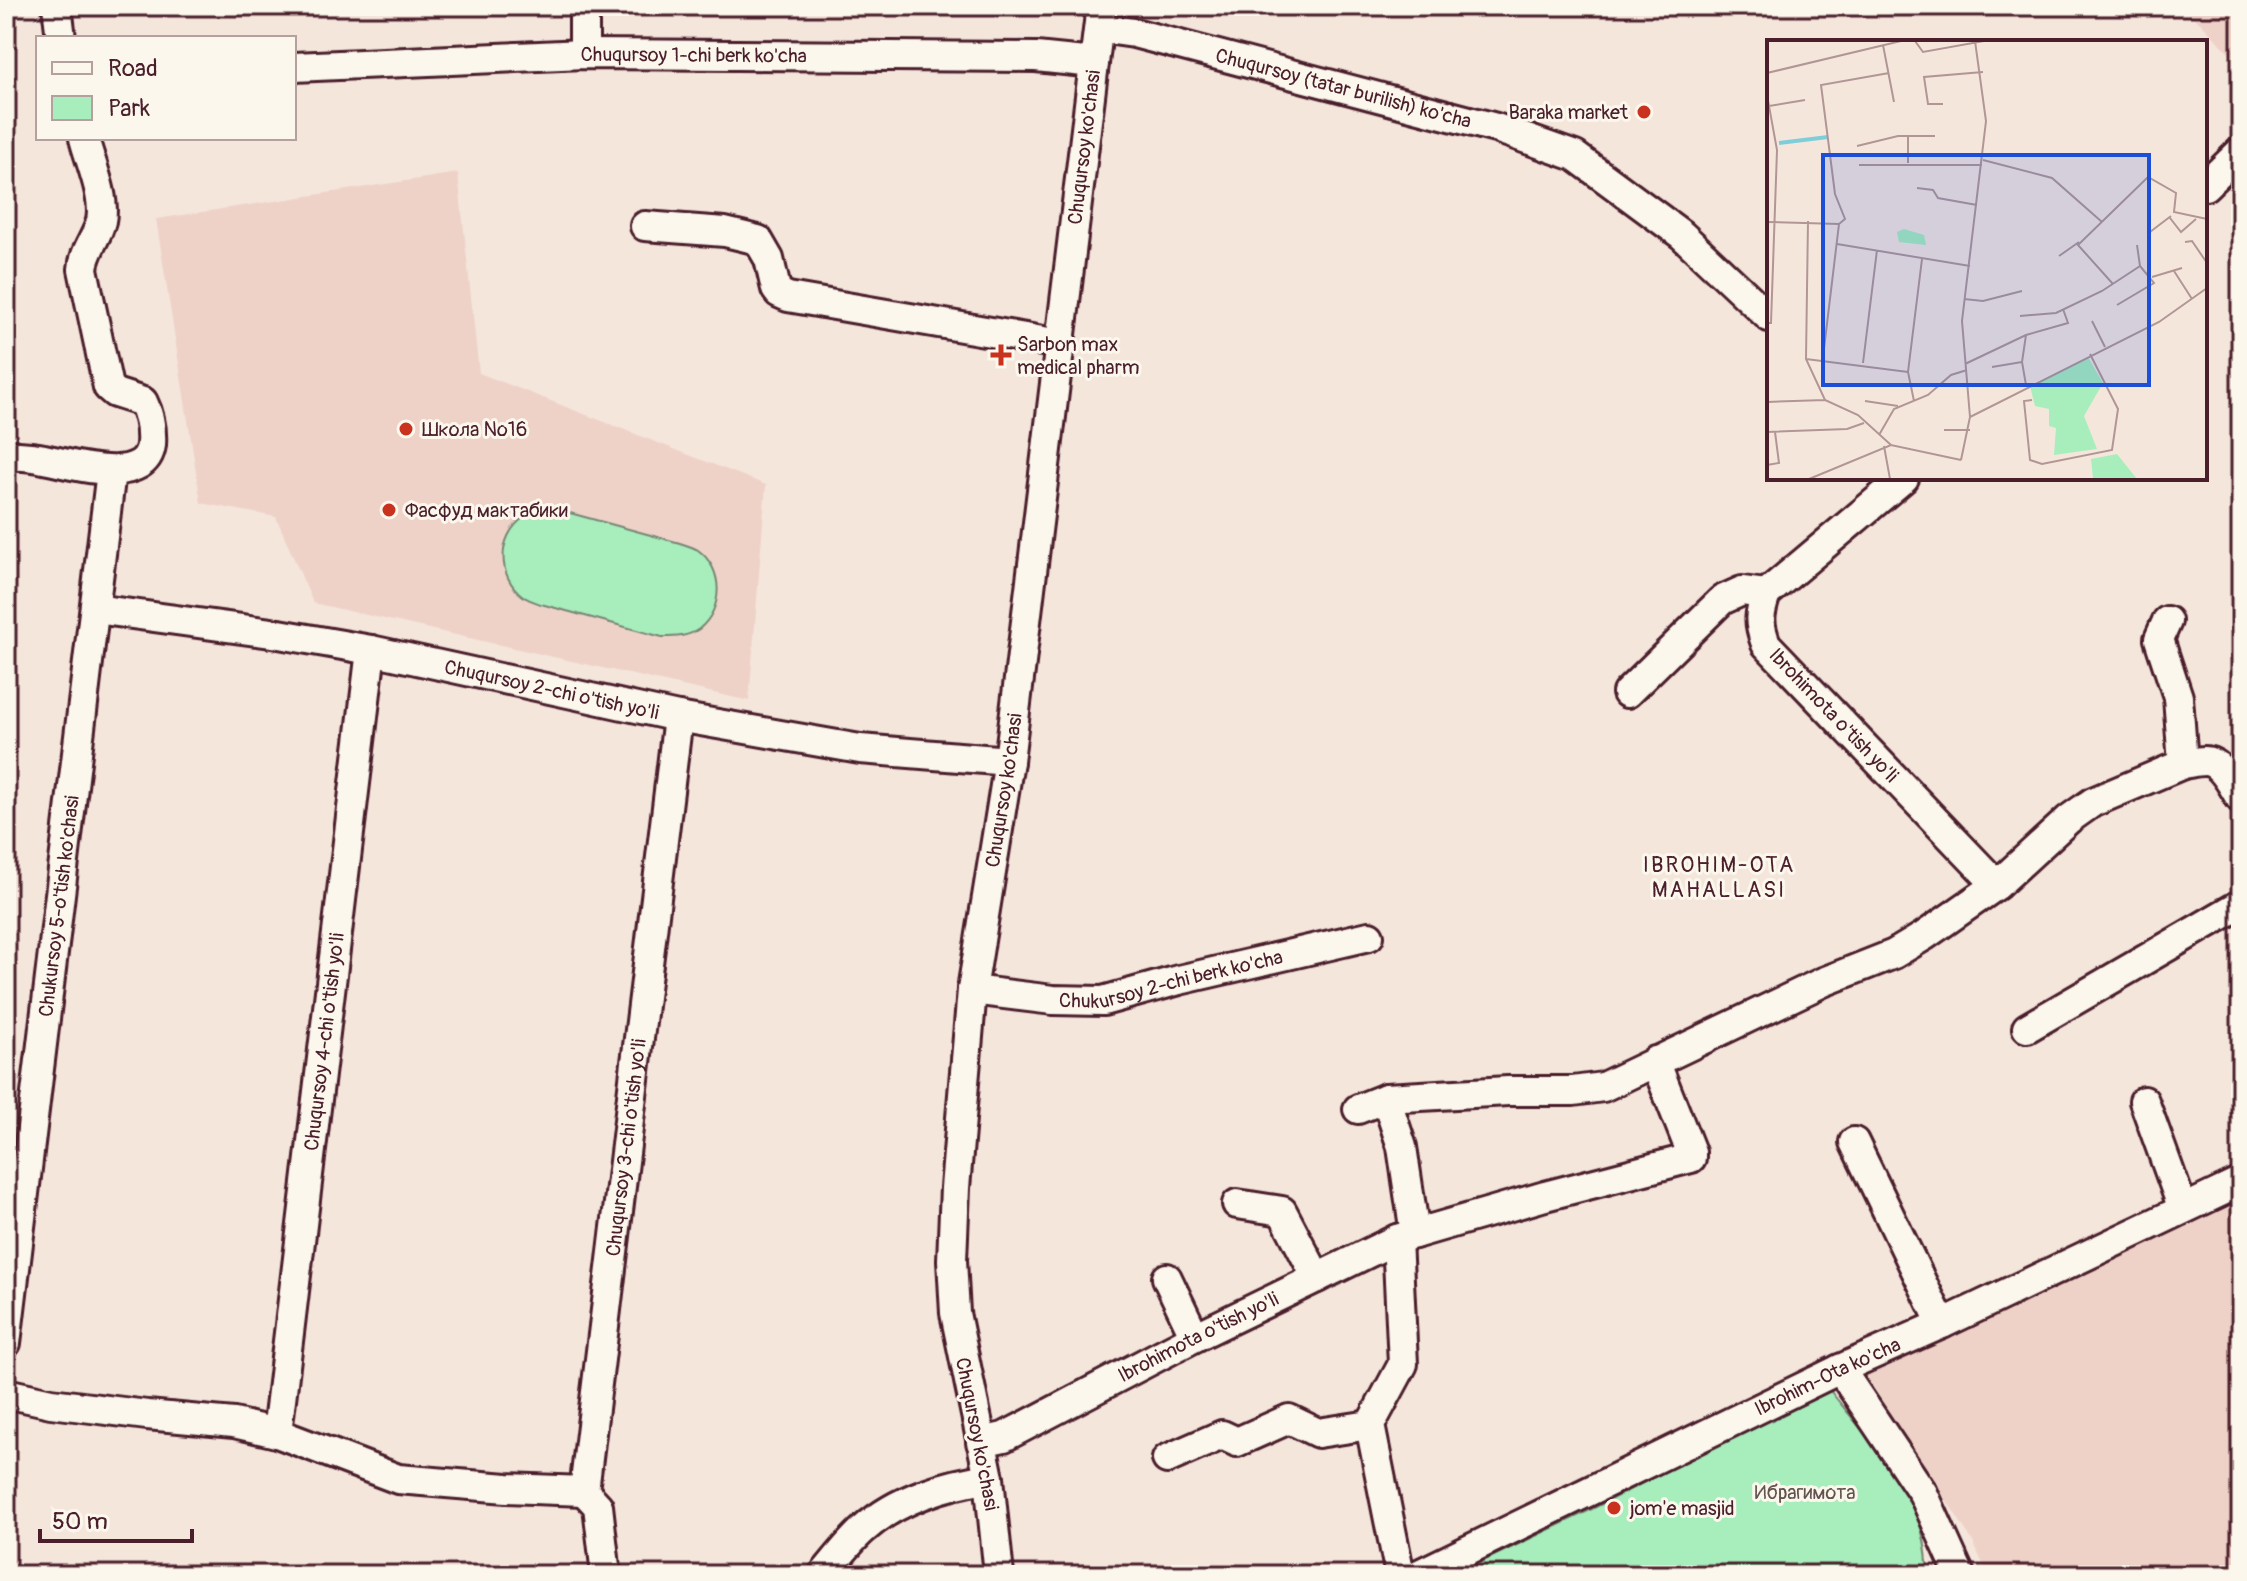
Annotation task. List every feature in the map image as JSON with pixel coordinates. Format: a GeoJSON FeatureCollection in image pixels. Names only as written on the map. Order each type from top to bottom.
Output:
{"type":"FeatureCollection","features":[{"type":"Feature","properties":{"kind":"street"},"geometry":{"type":"LineString","coordinates":[[57,6],[61,36]]}},
{"type":"Feature","properties":{"kind":"street"},"geometry":{"type":"LineString","coordinates":[[584,6],[584,54]]}},
{"type":"Feature","properties":{"kind":"street","name":"Chuqursoy ko'chasi"},"geometry":{"type":"LineString","coordinates":[[999,1575],[989,1478],[957,1329],[952,1260],[958,1139],[972,990],[1009,761],[1100,17]]}},
{"type":"Feature","properties":{"kind":"street","name":"Chuqursoy (tatar burilish) ko'cha"},"geometry":{"type":"LineString","coordinates":[[1100,17],[1134,33],[1496,128],[1575,156],[1682,235],[1767,315]]}},
{"type":"Feature","properties":{"kind":"street","name":"Chuqursoy 1-chi berk ko'cha"},"geometry":{"type":"LineString","coordinates":[[296,67],[584,54],[1036,57],[1094,63]]}},
{"type":"Feature","properties":{"kind":"street"},"geometry":{"type":"LineString","coordinates":[[6,455],[36,457],[111,471],[136,467],[150,453],[149,413],[143,402],[115,393],[108,387],[83,269],[84,257],[93,244],[102,217],[101,201],[85,140]]}},
{"type":"Feature","properties":{"kind":"street"},"geometry":{"type":"LineString","coordinates":[[2207,184],[2241,151]]}},
{"type":"Feature","properties":{"kind":"street"},"geometry":{"type":"LineString","coordinates":[[645,226],[725,232],[758,240],[769,259],[776,289],[788,297],[1060,344]]}},
{"type":"Feature","properties":{"kind":"street","name":"Chukursoy 5-o'tish ko'chasi"},"geometry":{"type":"LineString","coordinates":[[6,1343],[111,471]]}},
{"type":"Feature","properties":{"kind":"street"},"geometry":{"type":"LineString","coordinates":[[1627,693],[1729,595],[1742,591],[1766,594],[1902,480]]}},
{"type":"Feature","properties":{"kind":"street","name":"Ibrohimota o'tish yo'li"},"geometry":{"type":"LineString","coordinates":[[1766,594],[1759,615],[1766,644],[1997,885]]}},
{"type":"Feature","properties":{"kind":"street","name":"Chuqursoy 2-chi o'tish yo'li"},"geometry":{"type":"LineString","coordinates":[[95,609],[371,650],[678,717],[860,749],[1009,761]]}},
{"type":"Feature","properties":{"kind":"street"},"geometry":{"type":"LineString","coordinates":[[2167,621],[2159,639],[2178,697],[2183,764]]}},
{"type":"Feature","properties":{"kind":"street","name":"Chuqursoy 4-chi o'tish yo'li"},"geometry":{"type":"LineString","coordinates":[[277,1433],[371,650]]}},
{"type":"Feature","properties":{"kind":"street","name":"Chuqursoy 3-chi o'tish yo'li"},"geometry":{"type":"LineString","coordinates":[[584,1491],[678,717]]}},
{"type":"Feature","properties":{"kind":"street"},"geometry":{"type":"LineString","coordinates":[[1358,1109],[1386,1098],[1508,1091],[1573,1091],[1603,1087],[1823,982],[1894,954],[1997,885],[2069,819],[2093,802],[2183,764],[2205,760],[2214,762],[2241,799]]}},
{"type":"Feature","properties":{"kind":"street"},"geometry":{"type":"LineString","coordinates":[[2027,1028],[2241,904]]}},
{"type":"Feature","properties":{"kind":"street","name":"Chukursoy 2-chi berk ko'cha"},"geometry":{"type":"LineString","coordinates":[[972,990],[1053,1000],[1103,1001],[1193,976],[1369,936]]}},
{"type":"Feature","properties":{"kind":"street","name":"Ibrohimota o'tish yo'li"},"geometry":{"type":"LineString","coordinates":[[981,1442],[1004,1437],[1195,1337],[1406,1236],[1691,1158],[1655,1061]]}},
{"type":"Feature","properties":{"kind":"street"},"geometry":{"type":"LineString","coordinates":[[1386,1098],[1402,1147],[1406,1236],[1403,1364],[1370,1425],[1400,1575]]}},
{"type":"Feature","properties":{"kind":"street"},"geometry":{"type":"LineString","coordinates":[[2144,1101],[2183,1209]]}},
{"type":"Feature","properties":{"kind":"street"},"geometry":{"type":"LineString","coordinates":[[1854,1142],[1942,1324]]}},
{"type":"Feature","properties":{"kind":"street","name":"Ibrohim-Ota ko'cha"},"geometry":{"type":"LineString","coordinates":[[1417,1575],[1840,1369],[2241,1182]]}},
{"type":"Feature","properties":{"kind":"street"},"geometry":{"type":"LineString","coordinates":[[1237,1204],[1282,1211],[1317,1278]]}},
{"type":"Feature","properties":{"kind":"street"},"geometry":{"type":"LineString","coordinates":[[1167,1278],[1195,1337]]}},
{"type":"Feature","properties":{"kind":"street"},"geometry":{"type":"LineString","coordinates":[[1840,1369],[1923,1493],[1960,1575]]}},
{"type":"Feature","properties":{"kind":"street"},"geometry":{"type":"LineString","coordinates":[[6,1393],[51,1403],[234,1423],[277,1433],[398,1479],[584,1491],[598,1506],[606,1575]]}},
{"type":"Feature","properties":{"kind":"street"},"geometry":{"type":"LineString","coordinates":[[1167,1459],[1222,1435],[1237,1442],[1289,1419],[1318,1433],[1370,1425]]}},
{"type":"Feature","properties":{"kind":"street"},"geometry":{"type":"LineString","coordinates":[[823,1575],[862,1530],[883,1513],[946,1486],[989,1478]]}},
{"type":"Feature","properties":{"kind":"shaded area"},"geometry":{"type":"Polygon","coordinates":[[[2195,6],[2241,6],[2241,64],[2189,12],[2195,6]]]}},
{"type":"Feature","properties":{"kind":"shaded area","name":"Школа №16"},"geometry":{"type":"Polygon","coordinates":[[[458,173],[479,373],[766,485],[749,701],[313,603],[276,517],[201,503],[156,219],[458,173]]]}},
{"type":"Feature","properties":{"kind":"shaded area"},"geometry":{"type":"Polygon","coordinates":[[[2241,1186],[2241,1575],[1988,1575],[1972,1540],[1865,1374],[2241,1186]]]}},
{"type":"Feature","properties":{"kind":"green space"},"geometry":{"type":"Polygon","coordinates":[[[541,510],[559,510],[698,550],[713,568],[718,589],[717,600],[707,621],[690,634],[662,637],[525,597],[508,578],[505,546],[514,526],[541,510]]]}},
{"type":"Feature","properties":{"kind":"green space","name":"Ибрагимота"},"geometry":{"type":"Polygon","coordinates":[[[1828,1388],[1879,1452],[1909,1498],[1926,1548],[1927,1575],[1454,1575],[1588,1511],[1828,1388]]]}},
{"type":"Feature","properties":{"kind":"place","name":"Baraka market"},"geometry":{"type":"Point","coordinates":[1644,112]}},
{"type":"Feature","properties":{"kind":"place","name":"Sarbon max medical pharm"},"geometry":{"type":"Point","coordinates":[1001,355]}},
{"type":"Feature","properties":{"kind":"place","name":"Школа №16"},"geometry":{"type":"Point","coordinates":[406,429]}},
{"type":"Feature","properties":{"kind":"place","name":"Фасфуд мактабики"},"geometry":{"type":"Point","coordinates":[389,510]}},
{"type":"Feature","properties":{"kind":"place","name":"jom'e masjid"},"geometry":{"type":"Point","coordinates":[1614,1508]}},
{"type":"Feature","properties":{"kind":"district","name":"IBROHIM-OTA MAHALLASI"},"geometry":{"type":"Point","coordinates":[1719,878]}}]}
